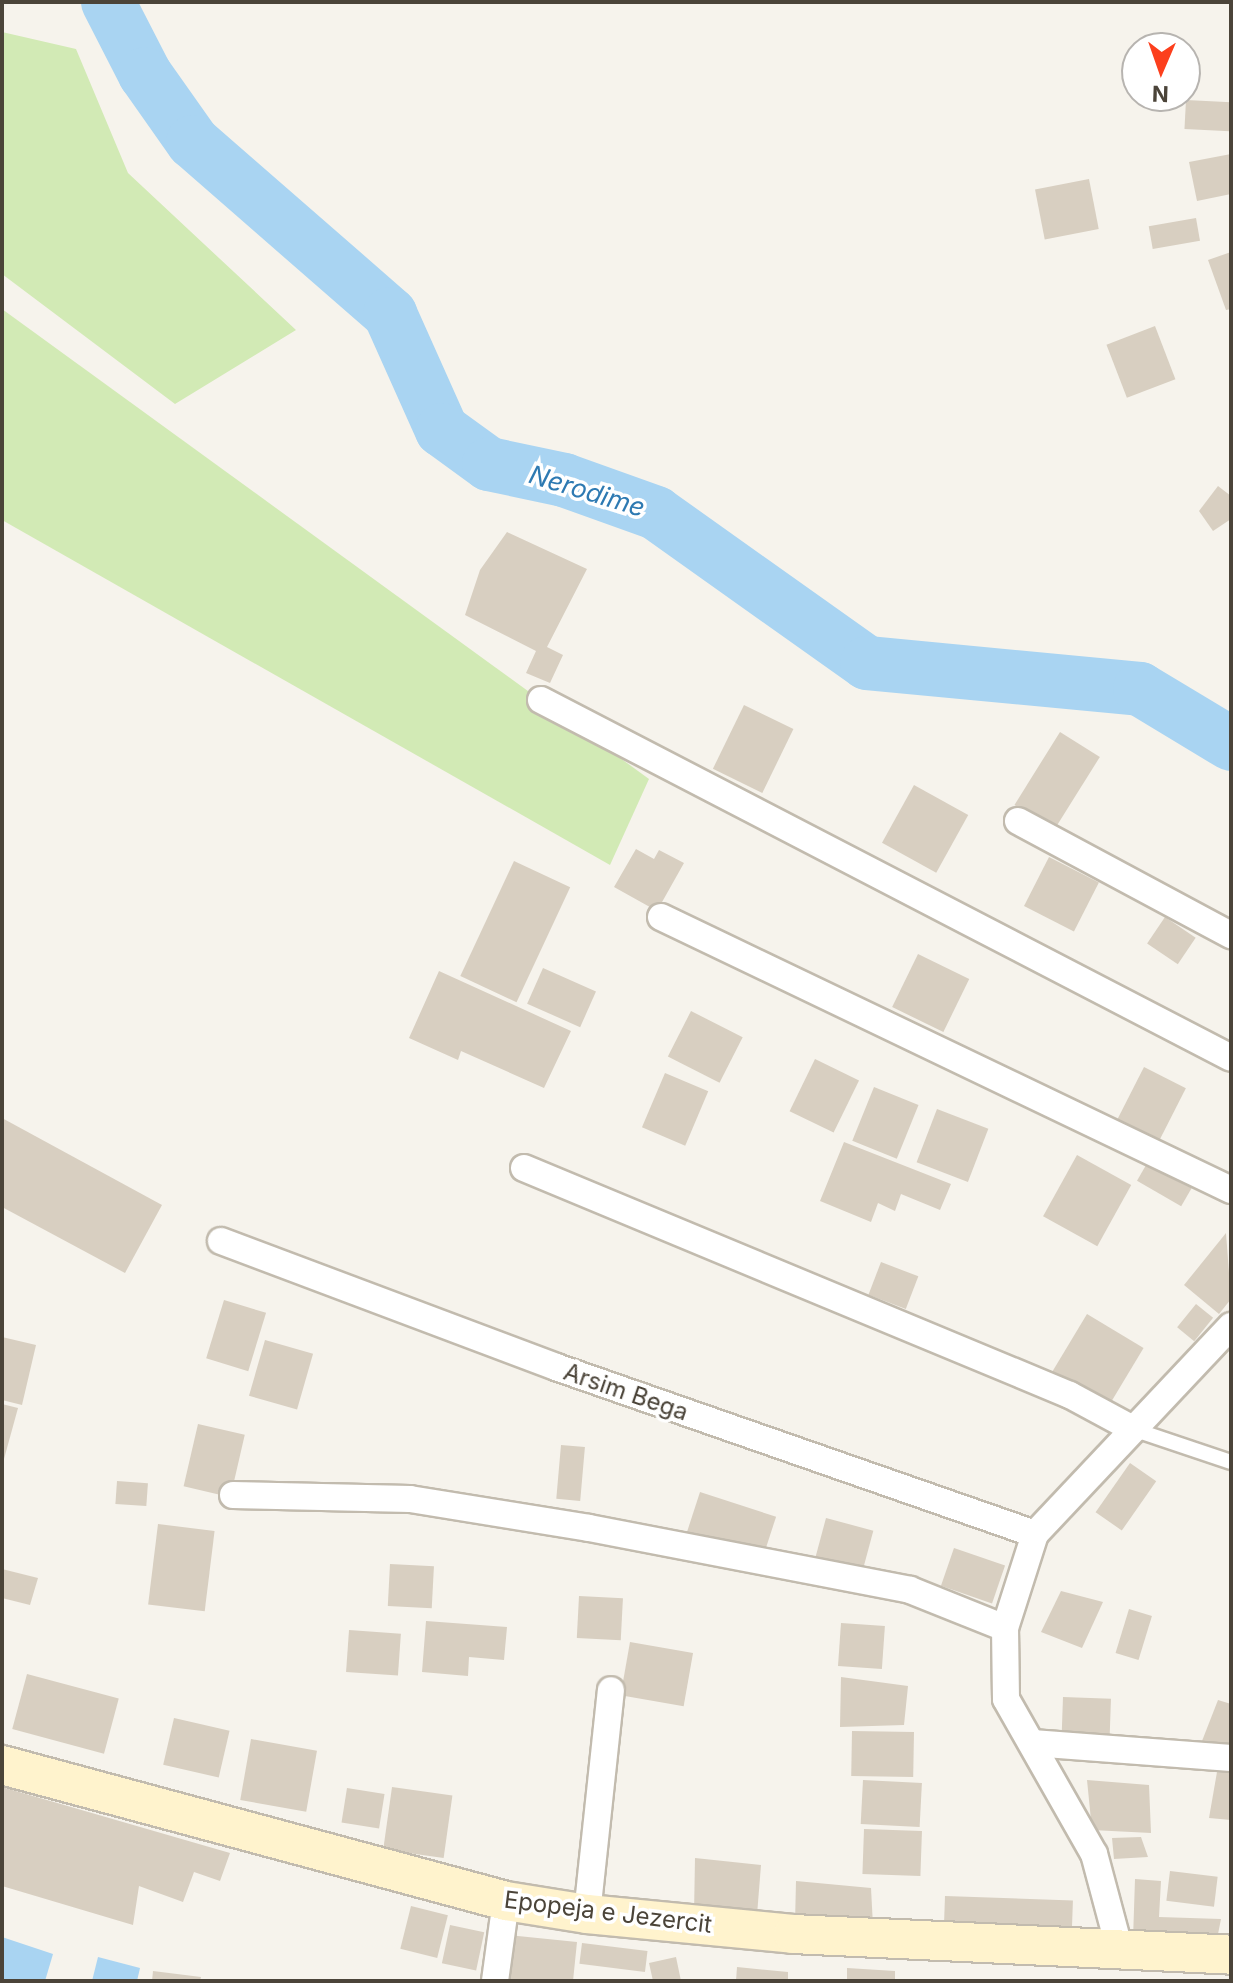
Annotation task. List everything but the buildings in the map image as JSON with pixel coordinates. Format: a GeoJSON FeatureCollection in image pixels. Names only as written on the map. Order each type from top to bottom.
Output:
{"type":"FeatureCollection","features":[{"type":"Feature","properties":{"kind":"main road","name":"Epopeja e Jezercit"},"geometry":{"type":"LineString","coordinates":[[2,1765],[506,1901],[587,1914],[793,1934],[1119,1947],[1231,1955]]}},
{"type":"Feature","properties":{"kind":"street"},"geometry":{"type":"LineString","coordinates":[[541,700],[1231,1058]]}},
{"type":"Feature","properties":{"kind":"street"},"geometry":{"type":"LineString","coordinates":[[1018,821],[1231,935]]}},
{"type":"Feature","properties":{"kind":"street"},"geometry":{"type":"LineString","coordinates":[[661,917],[1231,1190]]}},
{"type":"Feature","properties":{"kind":"street"},"geometry":{"type":"LineString","coordinates":[[524,1168],[1070,1395],[1133,1429]]}},
{"type":"Feature","properties":{"kind":"street","name":"Arsim Bega"},"geometry":{"type":"LineString","coordinates":[[221,1241],[556,1367],[1035,1534]]}},
{"type":"Feature","properties":{"kind":"street"},"geometry":{"type":"LineString","coordinates":[[1119,1947],[1094,1854],[1006,1699],[1005,1628],[1035,1534],[1231,1326]]}},
{"type":"Feature","properties":{"kind":"street"},"geometry":{"type":"LineString","coordinates":[[233,1495],[410,1499],[589,1528],[910,1590],[1005,1628]]}},
{"type":"Feature","properties":{"kind":"street"},"geometry":{"type":"LineString","coordinates":[[587,1914],[611,1690]]}},
{"type":"Feature","properties":{"kind":"street"},"geometry":{"type":"LineString","coordinates":[[1032,1743],[1231,1758]]}},
{"type":"Feature","properties":{"kind":"street"},"geometry":{"type":"LineString","coordinates":[[495,1981],[506,1901]]}},
{"type":"Feature","properties":{"kind":"lane"},"geometry":{"type":"LineString","coordinates":[[1133,1429],[1231,1462]]}},
{"type":"Feature","properties":{"kind":"green space"},"geometry":{"type":"Polygon","coordinates":[[[2,32],[76,49],[128,173],[296,330],[175,404],[2,274],[2,32]]]}},
{"type":"Feature","properties":{"kind":"green space"},"geometry":{"type":"Polygon","coordinates":[[[2,309],[649,779],[610,865],[2,520],[2,309]]]}},
{"type":"Feature","properties":{"kind":"water"},"geometry":{"type":"Polygon","coordinates":[[[2,1937],[53,1954],[45,1981],[2,1981],[2,1937]]]}},
{"type":"Feature","properties":{"kind":"water"},"geometry":{"type":"Polygon","coordinates":[[[98,1957],[140,1968],[137,1981],[92,1981],[98,1957]]]}},
{"type":"Feature","properties":{"kind":"waterway","name":"Nerodime"},"geometry":{"type":"LineString","coordinates":[[108,2],[145,74],[193,142],[390,314],[442,430],[489,464],[564,480],[656,513],[867,663],[1140,689],[1231,744]]}}]}
